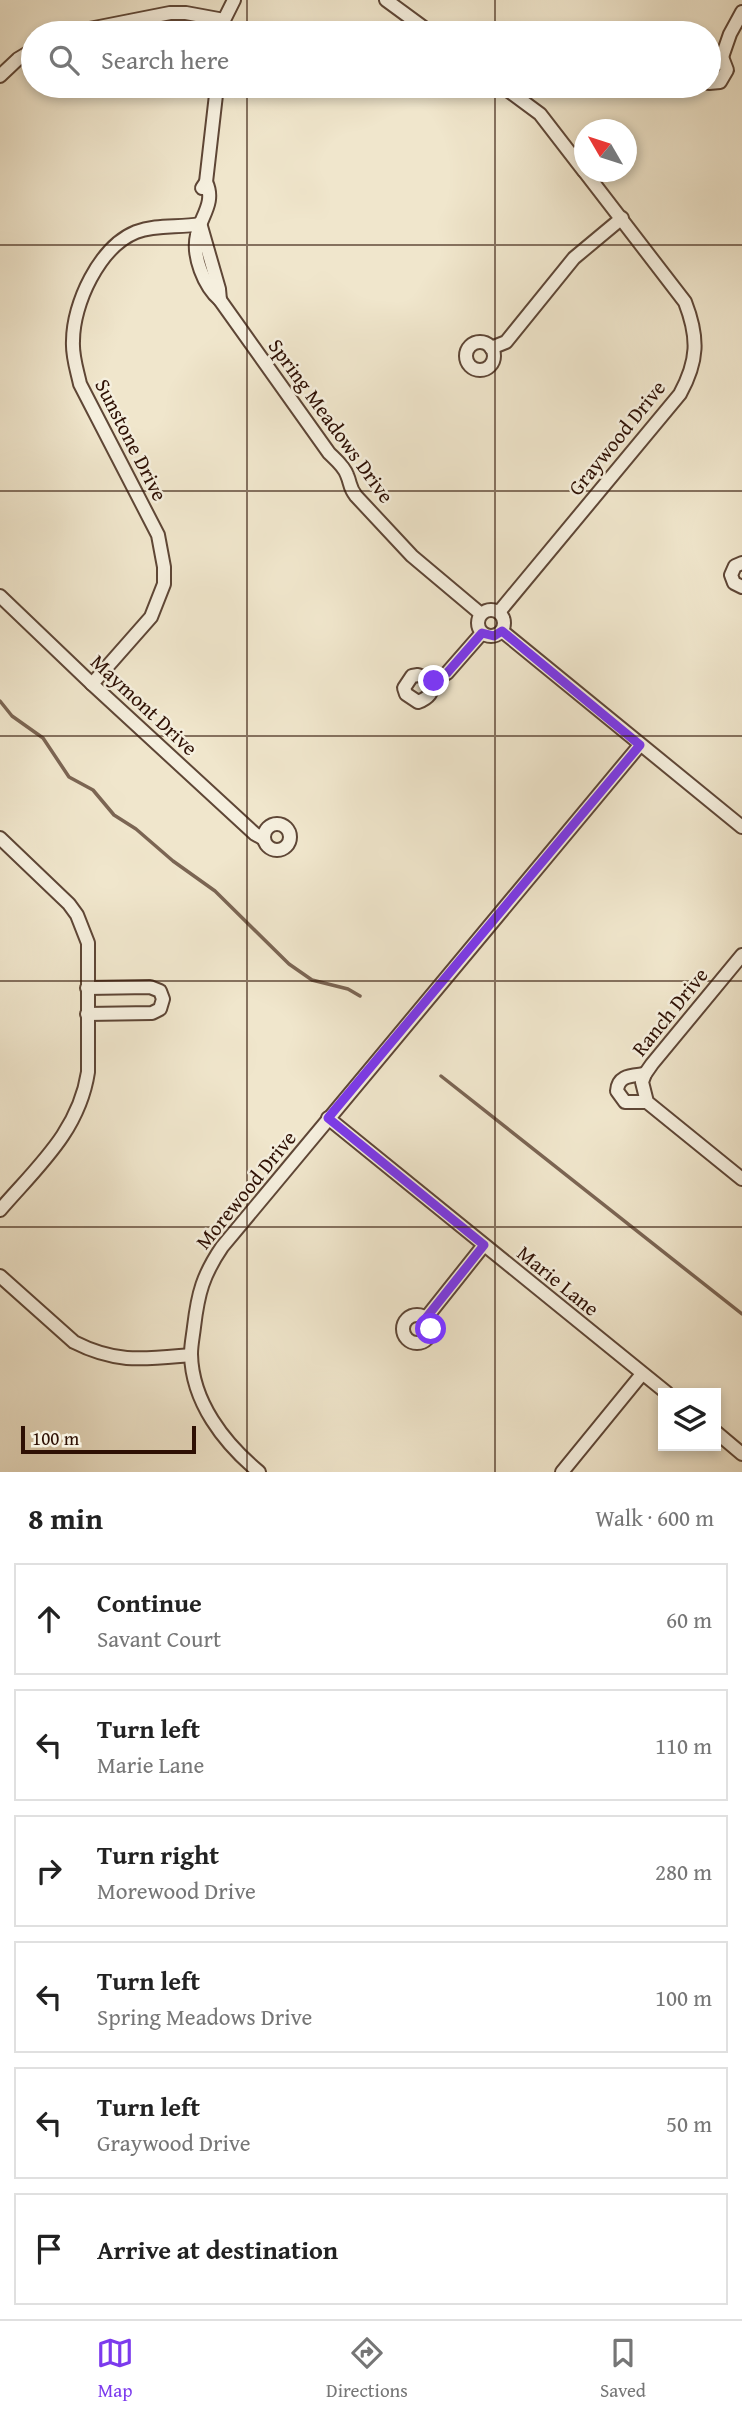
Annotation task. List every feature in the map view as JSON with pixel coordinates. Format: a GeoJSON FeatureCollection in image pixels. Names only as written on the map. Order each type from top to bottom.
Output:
{"type":"FeatureCollection","features":[{"type":"Feature","properties":{"kind":"street"},"geometry":{"type":"LineString","coordinates":[[130,21],[170,13],[224,20],[234,0]]}},
{"type":"Feature","properties":{"kind":"street"},"geometry":{"type":"LineString","coordinates":[[386,0],[415,21]]}},
{"type":"Feature","properties":{"kind":"street"},"geometry":{"type":"LineString","coordinates":[[721,81],[726,75],[727,66],[722,57],[742,12]]}},
{"type":"Feature","properties":{"kind":"street"},"geometry":{"type":"LineString","coordinates":[[0,76],[21,57]]}},
{"type":"Feature","properties":{"kind":"street","name":"Spring Meadows Drive"},"geometry":{"type":"LineString","coordinates":[[216,98],[206,182],[201,189],[198,215],[200,224],[196,236],[201,270],[213,294],[339,463],[356,496],[412,556],[481,614]]}},
{"type":"Feature","properties":{"kind":"street","name":"Graywood Drive"},"geometry":{"type":"LineString","coordinates":[[518,98],[540,114],[574,157]]}},
{"type":"Feature","properties":{"kind":"street","name":"Graywood Drive"},"geometry":{"type":"LineString","coordinates":[[499,612],[680,394],[689,376],[695,349],[691,318],[685,302],[594,182]]}},
{"type":"Feature","properties":{"kind":"street"},"geometry":{"type":"LineString","coordinates":[[491,348],[506,342],[574,258],[622,218]]}},
{"type":"Feature","properties":{"kind":"street","name":"Sunstone Drive"},"geometry":{"type":"LineString","coordinates":[[92,684],[151,617],[163,584],[164,567],[163,550],[158,535],[80,384],[73,357],[75,323],[96,270],[118,243],[148,228],[200,224]]}},
{"type":"Feature","properties":{"kind":"street"},"geometry":{"type":"LineString","coordinates":[[742,563],[736,566],[731,575],[734,583],[742,587]]}},
{"type":"Feature","properties":{"kind":"street","name":"Maymont Drive"},"geometry":{"type":"LineString","coordinates":[[0,596],[92,684],[255,834],[264,839]]}},
{"type":"Feature","properties":{"kind":"street"},"geometry":{"type":"LineString","coordinates":[[487,610],[499,612],[505,623],[502,631],[494,636],[482,633],[478,626],[481,614],[487,610]]}},
{"type":"Feature","properties":{"kind":"street"},"geometry":{"type":"LineString","coordinates":[[502,631],[742,827]]}},
{"type":"Feature","properties":{"kind":"street"},"geometry":{"type":"LineString","coordinates":[[434,681],[447,673],[482,633]]}},
{"type":"Feature","properties":{"kind":"street","name":"Morewood Drive"},"geometry":{"type":"LineString","coordinates":[[191,1355],[200,1286],[222,1247],[640,745]]}},
{"type":"Feature","properties":{"kind":"street"},"geometry":{"type":"LineString","coordinates":[[0,838],[69,904],[77,915],[88,943],[88,1072],[85,1090],[71,1125],[0,1210]]}},
{"type":"Feature","properties":{"kind":"street","name":"Ranch Drive"},"geometry":{"type":"LineString","coordinates":[[647,1102],[643,1089],[645,1073],[742,955]]}},
{"type":"Feature","properties":{"kind":"street"},"geometry":{"type":"LineString","coordinates":[[87,988],[150,987],[160,991],[163,999],[160,1009],[152,1013],[87,1014]]}},
{"type":"Feature","properties":{"kind":"street"},"geometry":{"type":"LineString","coordinates":[[645,1073],[624,1077],[618,1084],[617,1091],[625,1102],[647,1102],[742,1179]]}},
{"type":"Feature","properties":{"kind":"street","name":"Marie Lane"},"geometry":{"type":"LineString","coordinates":[[328,1118],[660,1388]]}},
{"type":"Feature","properties":{"kind":"street"},"geometry":{"type":"LineString","coordinates":[[426,1318],[484,1245]]}},
{"type":"Feature","properties":{"kind":"street"},"geometry":{"type":"LineString","coordinates":[[0,1276],[64,1334],[88,1349],[122,1359],[191,1355],[200,1394],[210,1417],[231,1447],[259,1472]]}},
{"type":"Feature","properties":{"kind":"street"},"geometry":{"type":"LineString","coordinates":[[562,1472],[642,1374]]}},
{"type":"Feature","properties":{"kind":"street"},"geometry":{"type":"LineString","coordinates":[[721,1436],[742,1454]]}},
{"type":"Feature","properties":{"kind":"waterway"},"geometry":{"type":"LineString","coordinates":[[0,701],[12,716],[43,738],[69,777],[93,790],[114,815],[215,891],[289,964],[312,980],[348,989],[360,996]]}},
{"type":"Feature","properties":{"kind":"waterway"},"geometry":{"type":"LineString","coordinates":[[441,1076],[742,1314]]}},
{"type":"Feature","properties":{"kind":"route"},"geometry":{"type":"LineString","coordinates":[[431,1329],[426,1318],[484,1245],[328,1118],[640,745],[502,631],[494,636],[482,633],[447,673],[434,681]]}}]}
